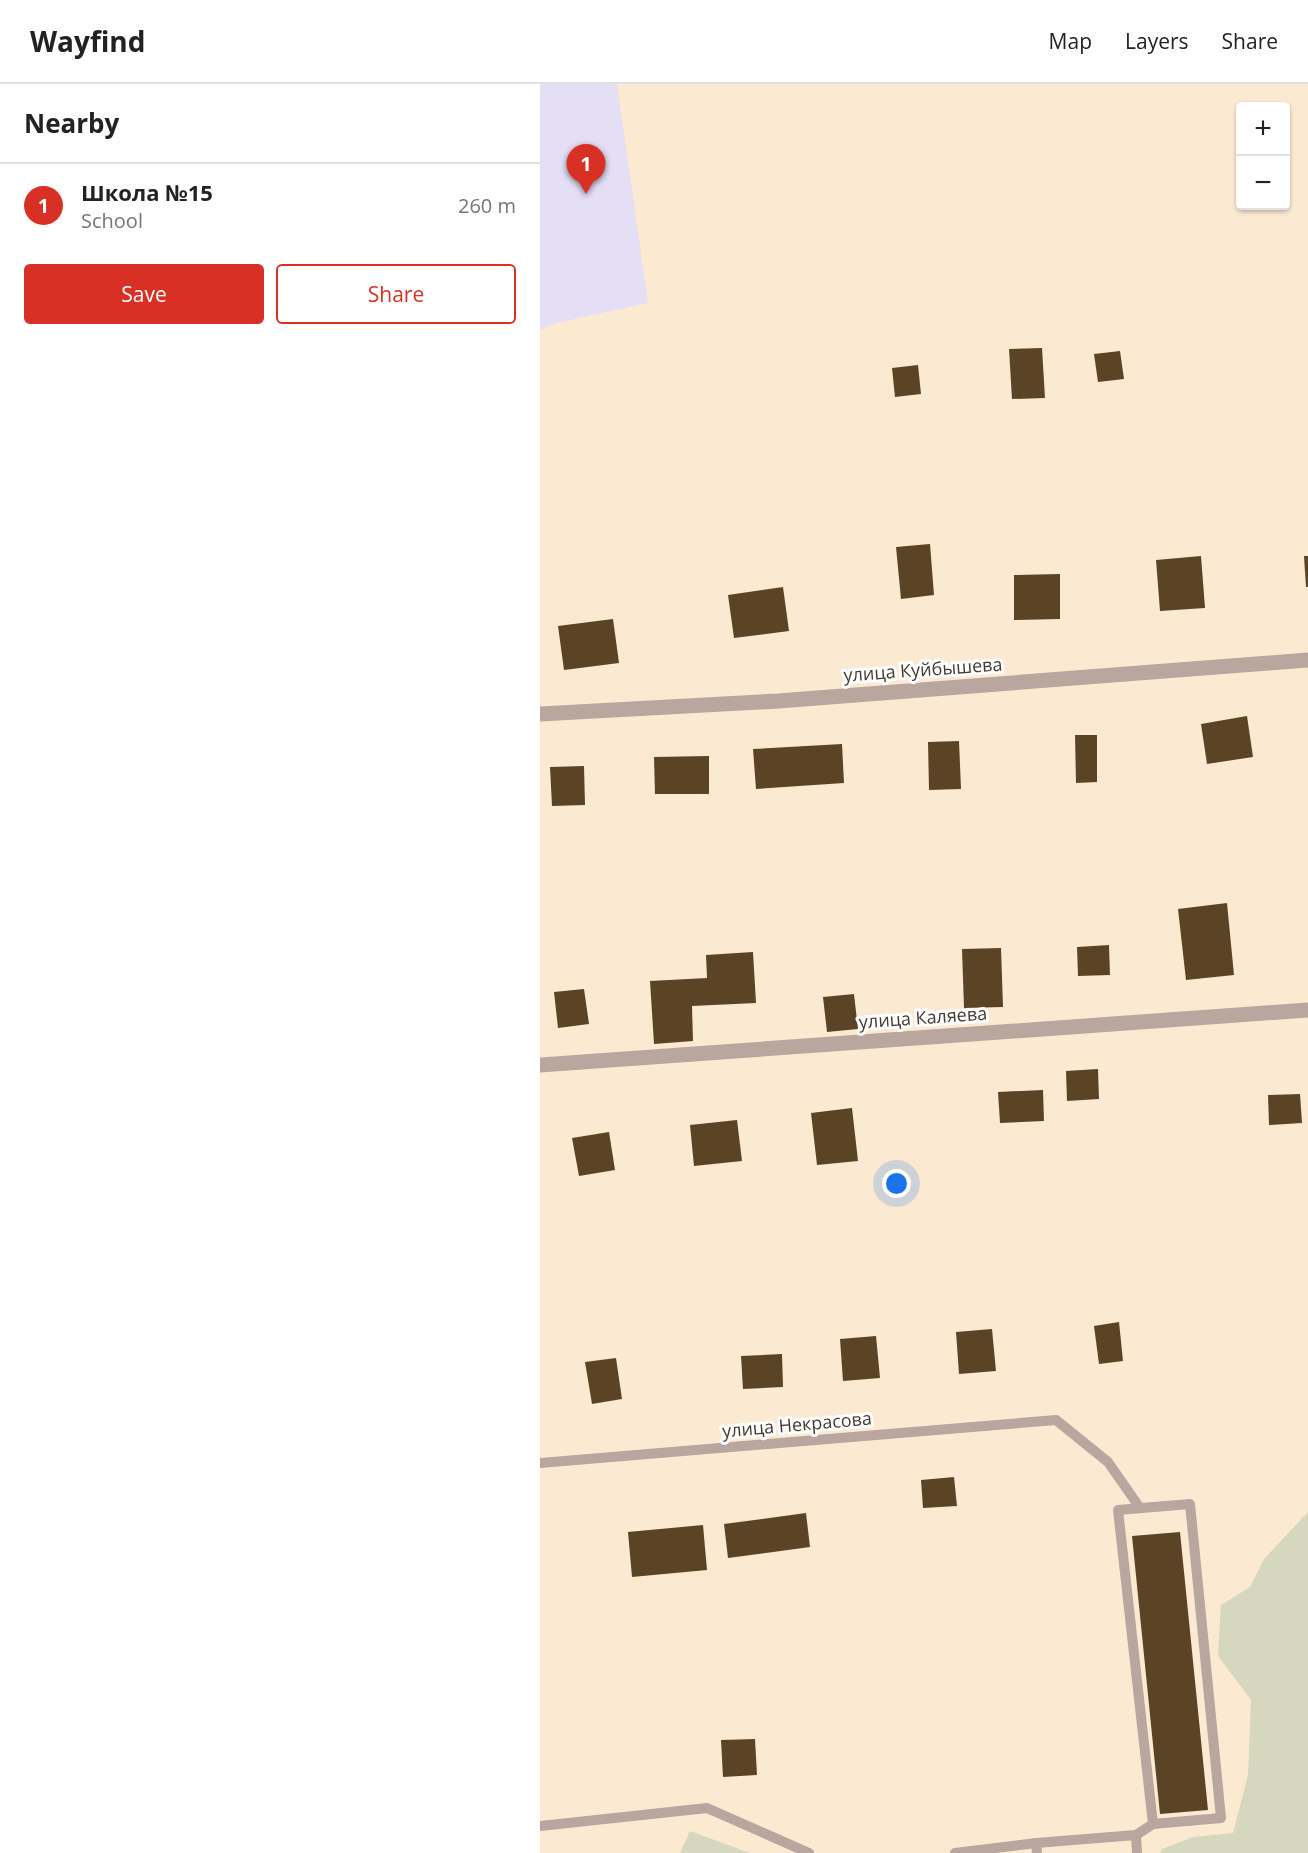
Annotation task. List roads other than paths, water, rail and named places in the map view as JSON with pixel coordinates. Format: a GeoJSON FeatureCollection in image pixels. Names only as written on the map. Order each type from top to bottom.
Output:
{"type":"FeatureCollection","features":[{"type":"Feature","properties":{"kind":"street","name":"улица Куйбышева"},"geometry":{"type":"LineString","coordinates":[[540,714],[778,701],[1308,660]]}},
{"type":"Feature","properties":{"kind":"street","name":"улица Каляева"},"geometry":{"type":"LineString","coordinates":[[540,1065],[1308,1011]]}},
{"type":"Feature","properties":{"kind":"lane","name":"улица Некрасова"},"geometry":{"type":"LineString","coordinates":[[540,1463],[1056,1420],[1108,1462],[1140,1508]]}},
{"type":"Feature","properties":{"kind":"lane"},"geometry":{"type":"LineString","coordinates":[[955,1853],[1036,1848],[1136,1835],[1153,1824],[1221,1818],[1191,1504],[1118,1510],[1153,1824]]}},
{"type":"Feature","properties":{"kind":"lane"},"geometry":{"type":"LineString","coordinates":[[540,1826],[707,1808],[809,1853]]}},
{"type":"Feature","properties":{"kind":"lane"},"geometry":{"type":"LineString","coordinates":[[1136,1835],[1137,1853]]}},
{"type":"Feature","properties":{"kind":"place","name":"Школа №15"},"geometry":{"type":"Point","coordinates":[586,194]}}]}
